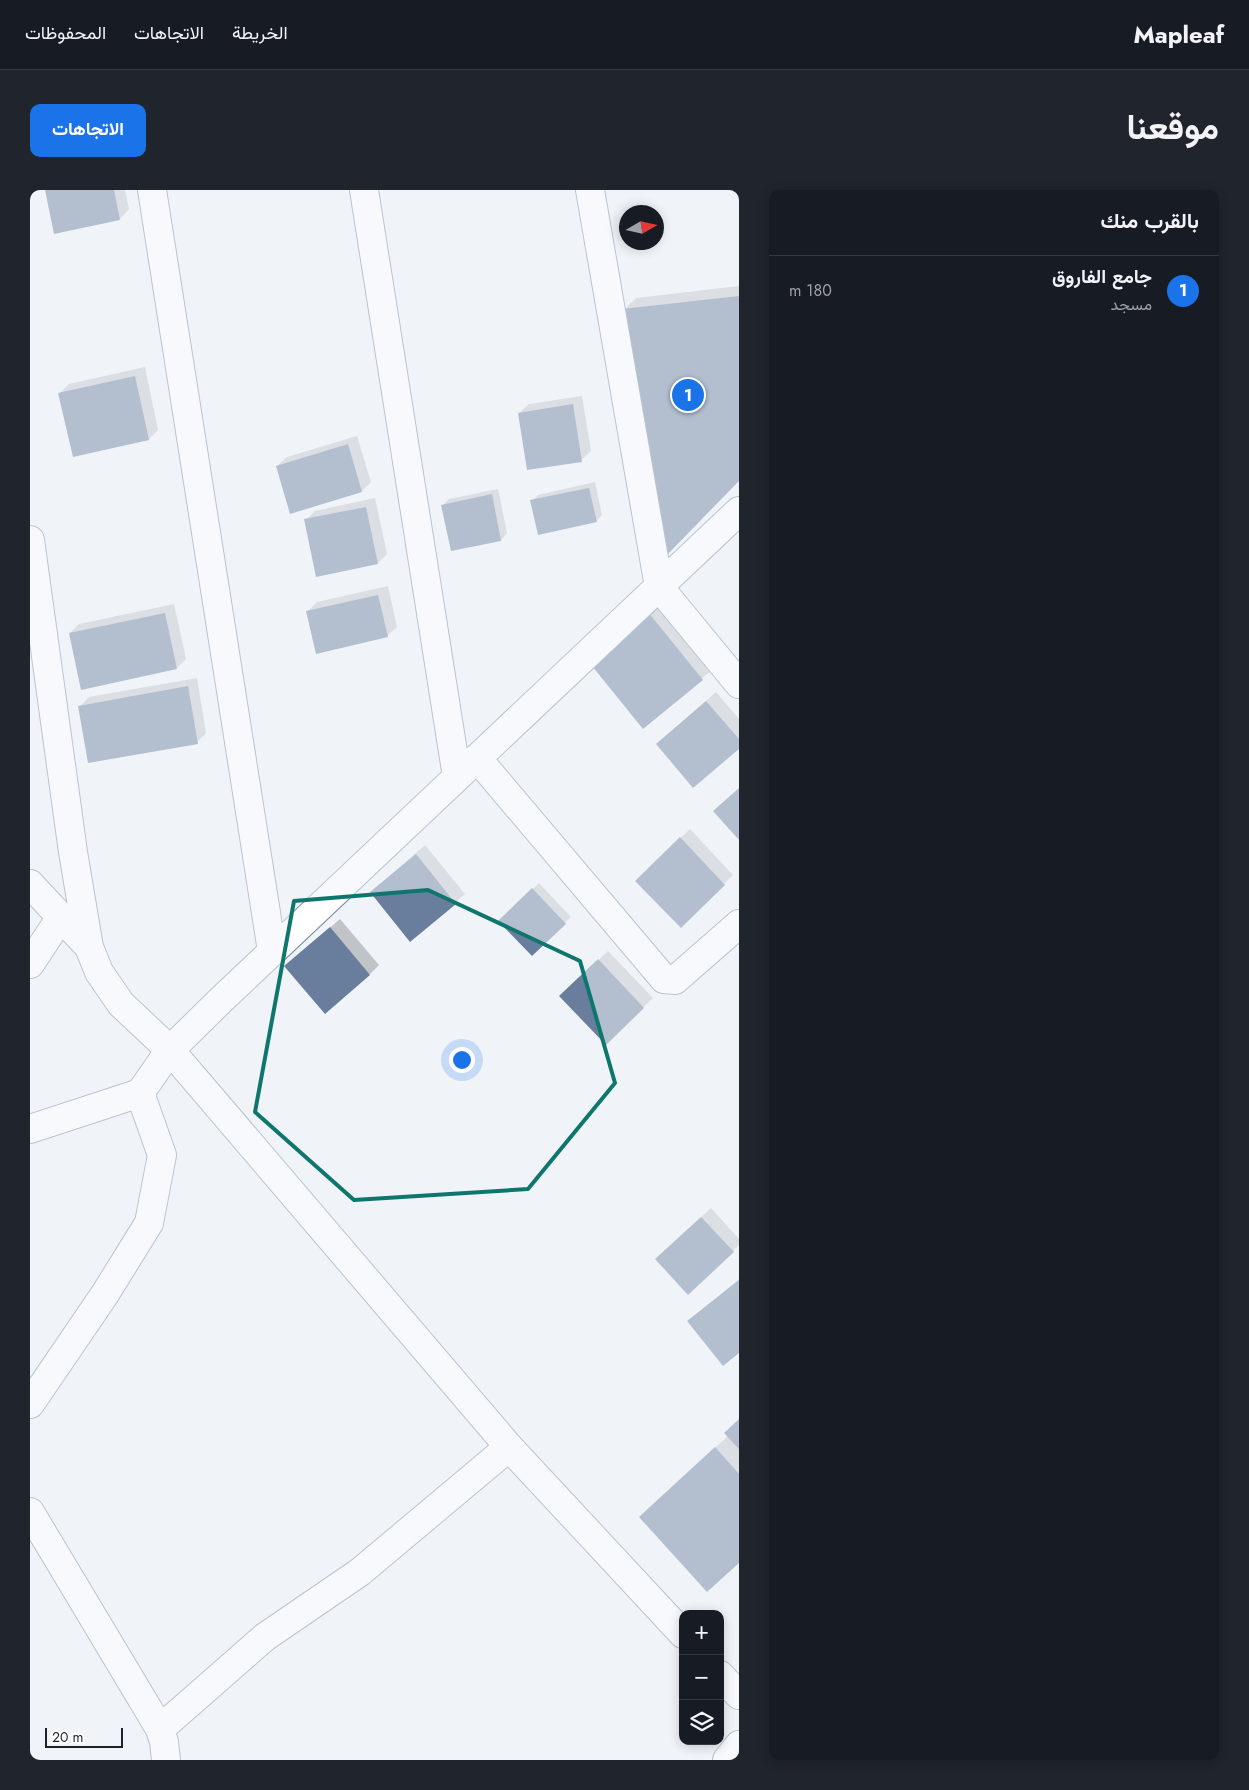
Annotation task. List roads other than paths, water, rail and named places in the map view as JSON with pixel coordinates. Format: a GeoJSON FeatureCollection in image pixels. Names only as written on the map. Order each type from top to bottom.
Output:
{"type":"FeatureCollection","features":[{"type":"Feature","properties":{"kind":"street"},"geometry":{"type":"LineString","coordinates":[[152,190],[272,951]]}},
{"type":"Feature","properties":{"kind":"street"},"geometry":{"type":"LineString","coordinates":[[364,190],[457,777]]}},
{"type":"Feature","properties":{"kind":"street"},"geometry":{"type":"LineString","coordinates":[[590,190],[659,587],[739,684]]}},
{"type":"Feature","properties":{"kind":"street"},"geometry":{"type":"LineString","coordinates":[[33,1131],[140,1093],[170,1050],[272,951],[739,511]]}},
{"type":"Feature","properties":{"kind":"street"},"geometry":{"type":"LineString","coordinates":[[30,540],[73,852],[89,947],[98,972],[121,1004],[170,1050],[508,1447],[679,1630]]}},
{"type":"Feature","properties":{"kind":"street"},"geometry":{"type":"LineString","coordinates":[[477,758],[664,979],[674,980],[739,924]]}},
{"type":"Feature","properties":{"kind":"street"},"geometry":{"type":"LineString","coordinates":[[30,884],[89,947]]}},
{"type":"Feature","properties":{"kind":"street"},"geometry":{"type":"LineString","coordinates":[[30,964],[61,916]]}},
{"type":"Feature","properties":{"kind":"street"},"geometry":{"type":"LineString","coordinates":[[30,1404],[105,1294],[149,1223],[162,1155],[140,1093]]}},
{"type":"Feature","properties":{"kind":"street"},"geometry":{"type":"LineString","coordinates":[[160,1729],[265,1637],[360,1572],[508,1447]]}},
{"type":"Feature","properties":{"kind":"street"},"geometry":{"type":"LineString","coordinates":[[30,1512],[160,1729],[166,1760]]}},
{"type":"Feature","properties":{"kind":"street"},"geometry":{"type":"LineString","coordinates":[[724,1679],[739,1695]]}},
{"type":"Feature","properties":{"kind":"street"},"geometry":{"type":"LineString","coordinates":[[727,1760],[739,1745]]}},
{"type":"Feature","properties":{"kind":"place","name":"جامع الفاروق"},"geometry":{"type":"Point","coordinates":[688,395]}}]}
